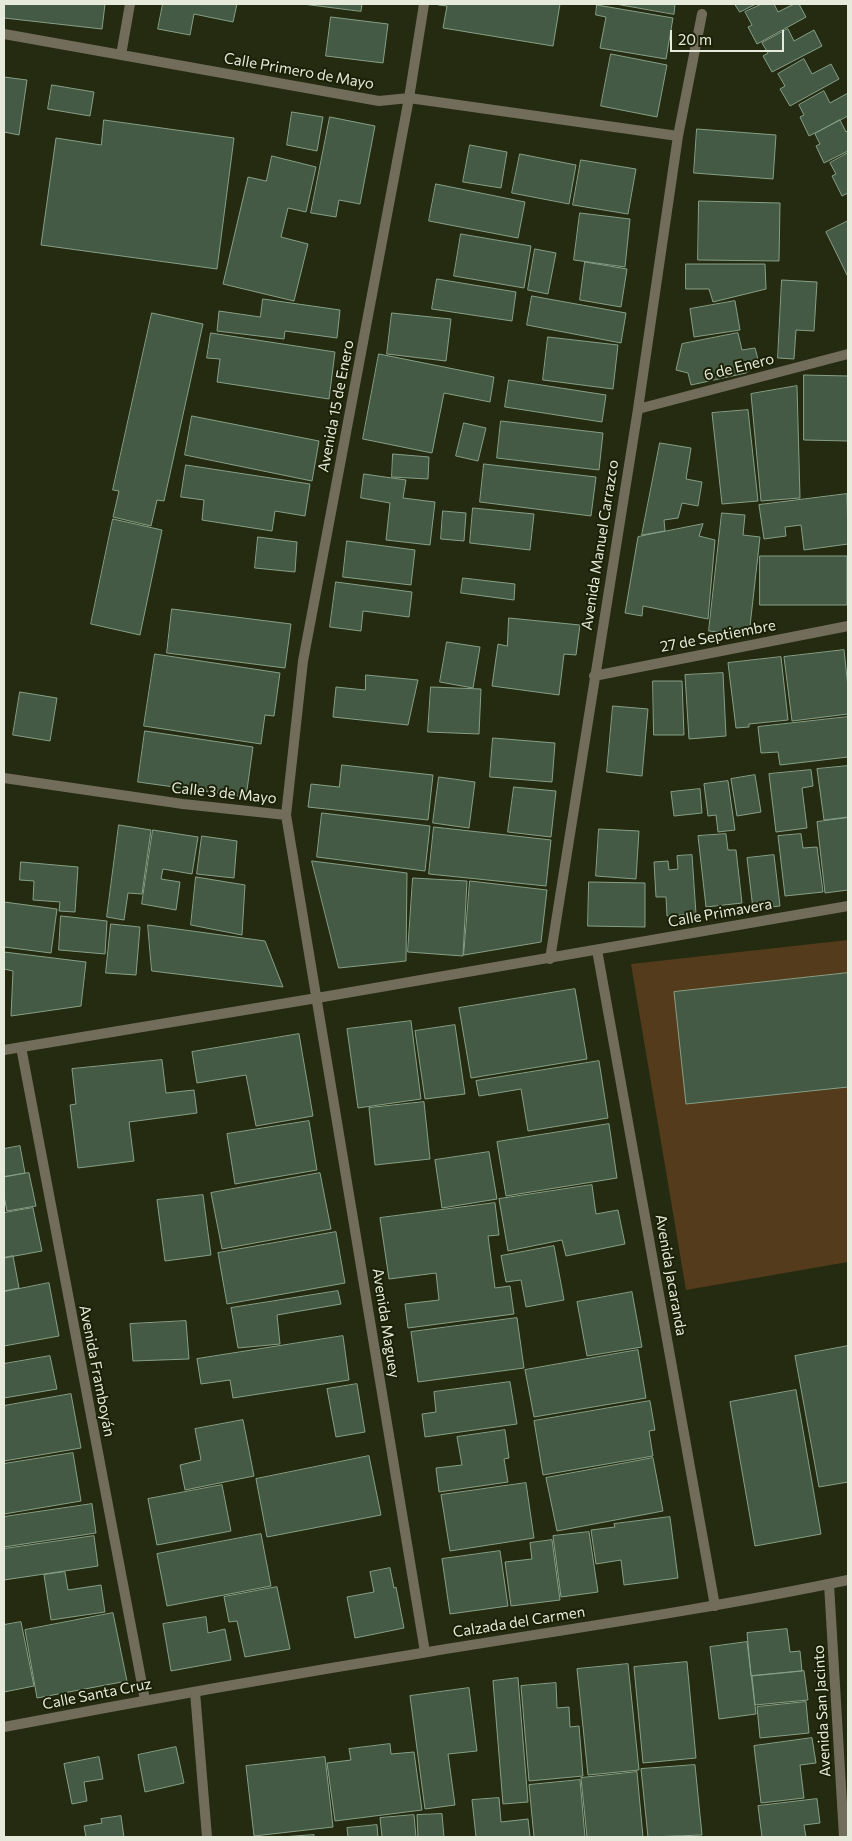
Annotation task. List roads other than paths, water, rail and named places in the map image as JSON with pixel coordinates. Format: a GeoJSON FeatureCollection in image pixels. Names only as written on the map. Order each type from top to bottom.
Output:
{"type":"FeatureCollection","features":[{"type":"Feature","properties":{"kind":"street"},"geometry":{"type":"LineString","coordinates":[[121,55],[130,4]]}},
{"type":"Feature","properties":{"kind":"street","name":"Avenida 15 de Enero"},"geometry":{"type":"LineString","coordinates":[[286,815],[303,661],[409,98],[424,4]]}},
{"type":"Feature","properties":{"kind":"street","name":"Avenida Manuel Carrazco"},"geometry":{"type":"LineString","coordinates":[[550,958],[638,409],[678,136],[702,14]]}},
{"type":"Feature","properties":{"kind":"street","name":"Calle Primero de Mayo"},"geometry":{"type":"LineString","coordinates":[[4,34],[379,101],[409,98],[678,136]]}},
{"type":"Feature","properties":{"kind":"street","name":"6 de Enero"},"geometry":{"type":"LineString","coordinates":[[638,409],[848,354]]}},
{"type":"Feature","properties":{"kind":"street","name":"27 de Septiembre"},"geometry":{"type":"LineString","coordinates":[[594,676],[848,626]]}},
{"type":"Feature","properties":{"kind":"street","name":"Calle 3 de Mayo"},"geometry":{"type":"LineString","coordinates":[[4,778],[183,804],[286,815],[317,998]]}},
{"type":"Feature","properties":{"kind":"street","name":"Calle Primavera"},"geometry":{"type":"LineString","coordinates":[[4,1050],[848,906]]}},
{"type":"Feature","properties":{"kind":"street","name":"Avenida Jacaranda"},"geometry":{"type":"LineString","coordinates":[[598,950],[714,1606]]}},
{"type":"Feature","properties":{"kind":"street","name":"Avenida Maguey"},"geometry":{"type":"LineString","coordinates":[[317,998],[425,1652]]}},
{"type":"Feature","properties":{"kind":"street","name":"Avenida Framboyán"},"geometry":{"type":"LineString","coordinates":[[21,1047],[144,1700]]}},
{"type":"Feature","properties":{"kind":"street","name":"Calzada del Carmen"},"geometry":{"type":"LineString","coordinates":[[195,1692],[425,1652],[714,1606],[848,1580]]}},
{"type":"Feature","properties":{"kind":"street","name":"Avenida San Jacinto"},"geometry":{"type":"LineString","coordinates":[[829,1584],[844,1837]]}},
{"type":"Feature","properties":{"kind":"street"},"geometry":{"type":"LineString","coordinates":[[195,1692],[207,1837]]}},
{"type":"Feature","properties":{"kind":"street","name":"Calle Santa Cruz"},"geometry":{"type":"LineString","coordinates":[[4,1727],[195,1692]]}}]}
